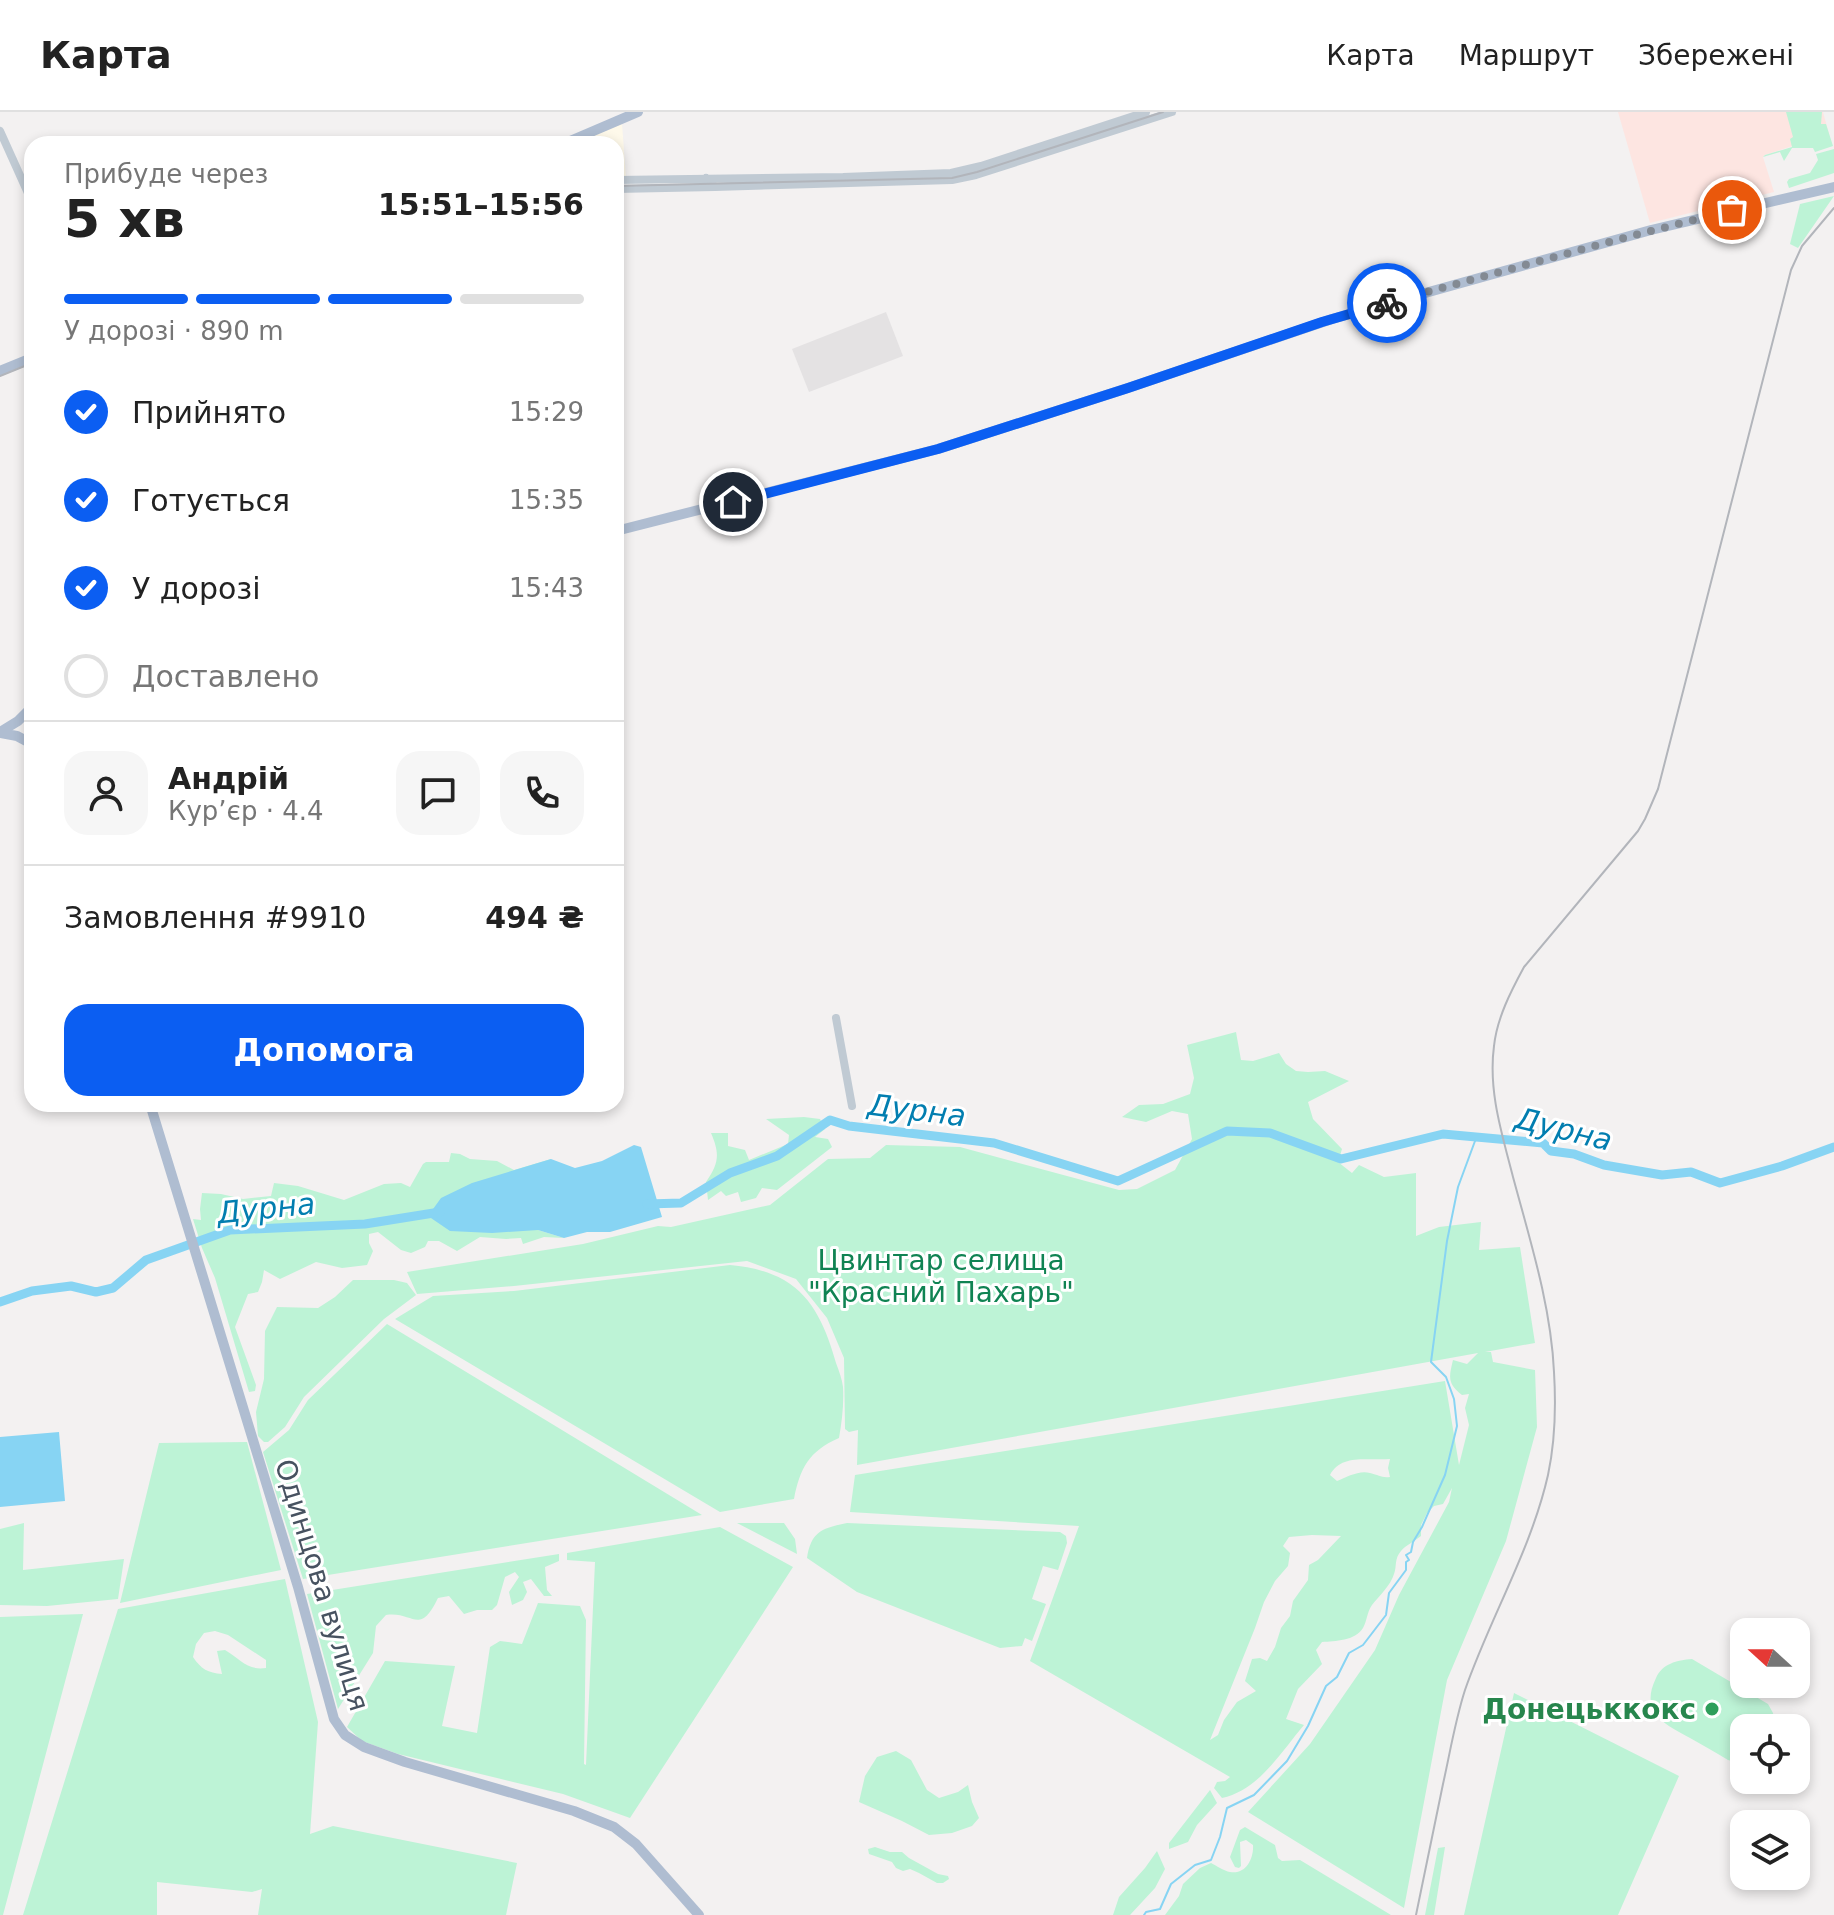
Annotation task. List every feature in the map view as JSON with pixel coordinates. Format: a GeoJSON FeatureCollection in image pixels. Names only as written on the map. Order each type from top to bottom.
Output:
{"type":"FeatureCollection","features":[{"type":"Feature","properties":{"kind":"main road"},"geometry":{"type":"LineString","coordinates":[[582,136],[638,112]]}},
{"type":"Feature","properties":{"kind":"main road"},"geometry":{"type":"LineString","coordinates":[[624,529],[938,449],[1347,315],[1636,234],[1834,187]]}},
{"type":"Feature","properties":{"kind":"main road"},"geometry":{"type":"LineString","coordinates":[[0,371],[24,361]]}},
{"type":"Feature","properties":{"kind":"main road"},"geometry":{"type":"LineString","coordinates":[[0,733],[24,718]]}},
{"type":"Feature","properties":{"kind":"main road"},"geometry":{"type":"LineString","coordinates":[[13,724],[24,734]]}},
{"type":"Feature","properties":{"kind":"main road"},"geometry":{"type":"LineString","coordinates":[[0,733],[24,739]]}},
{"type":"Feature","properties":{"kind":"main road","name":"Одинцова вулиця"},"geometry":{"type":"LineString","coordinates":[[152,1112],[298,1587],[334,1719],[345,1735],[364,1747],[574,1811],[614,1827],[636,1844],[699,1915]]}},
{"type":"Feature","properties":{"kind":"street"},"geometry":{"type":"LineString","coordinates":[[624,180],[951,173],[1146,112]]}},
{"type":"Feature","properties":{"kind":"street"},"geometry":{"type":"LineString","coordinates":[[624,189],[952,180],[1172,112]]}},
{"type":"Feature","properties":{"kind":"street"},"geometry":{"type":"LineString","coordinates":[[0,131],[24,184]]}},
{"type":"Feature","properties":{"kind":"street"},"geometry":{"type":"LineString","coordinates":[[706,178],[715,187]]}},
{"type":"Feature","properties":{"kind":"street"},"geometry":{"type":"LineString","coordinates":[[836,1018],[852,1106]]}},
{"type":"Feature","properties":{"kind":"shaded area"},"geometry":{"type":"Polygon","coordinates":[[[1618,112],[1823,112],[1829,134],[1763,157],[1774,192],[1650,223],[1618,112]]]}},
{"type":"Feature","properties":{"kind":"shaded area"},"geometry":{"type":"Polygon","coordinates":[[[622,124],[623,136],[593,136],[622,124]]]}},
{"type":"Feature","properties":{"kind":"shaded area"},"geometry":{"type":"Polygon","coordinates":[[[886,312],[903,356],[809,392],[792,349],[886,312]]]}},
{"type":"Feature","properties":{"kind":"green space"},"geometry":{"type":"Polygon","coordinates":[[[1786,112],[1822,112],[1821,124],[1826,124],[1833,146],[1815,152],[1813,148],[1792,148],[1784,161],[1780,152],[1763,157],[1792,147],[1790,139],[1793,137],[1786,112]]]}},
{"type":"Feature","properties":{"kind":"green space"},"geometry":{"type":"Polygon","coordinates":[[[1834,149],[1834,173],[1789,188],[1789,179],[1810,173],[1818,160],[1816,154],[1834,149]]]}},
{"type":"Feature","properties":{"kind":"green space"},"geometry":{"type":"Polygon","coordinates":[[[1834,196],[1798,248],[1790,244],[1800,204],[1834,196]]]}},
{"type":"Feature","properties":{"kind":"green space","name":"Цвинтар селища \"Красний Пахарь\""},"geometry":{"type":"Polygon","coordinates":[[[1236,1032],[1241,1060],[1253,1061],[1279,1053],[1286,1064],[1296,1071],[1325,1071],[1349,1081],[1308,1102],[1313,1119],[1342,1149],[1338,1162],[1352,1173],[1359,1165],[1384,1177],[1416,1173],[1416,1236],[1439,1227],[1481,1222],[1479,1250],[1520,1247],[1535,1343],[1485,1352],[1491,1352],[1493,1362],[1535,1370],[1537,1427],[1506,1541],[1447,1680],[1404,1908],[1248,1812],[1310,1744],[1375,1650],[1399,1595],[1449,1502],[1452,1488],[1443,1504],[1434,1506],[1427,1513],[1421,1525],[1421,1536],[1399,1554],[1388,1586],[1370,1608],[1359,1632],[1344,1640],[1322,1642],[1316,1650],[1322,1664],[1298,1689],[1286,1719],[1304,1725],[1258,1779],[1235,1794],[1222,1798],[1214,1788],[1217,1782],[1230,1777],[1030,1661],[1079,1526],[850,1512],[855,1475],[1445,1381],[1459,1465],[1469,1425],[1465,1408],[1469,1394],[1462,1395],[1454,1387],[1450,1379],[1451,1371],[1453,1360],[1467,1364],[1478,1353],[857,1465],[858,1430],[849,1432],[845,1429],[844,1358],[827,1318],[796,1279],[747,1261],[417,1294],[407,1272],[583,1244],[770,1205],[828,1159],[870,1158],[886,1145],[960,1147],[1119,1190],[1137,1189],[1175,1170],[1192,1139],[1188,1114],[1172,1111],[1146,1122],[1122,1117],[1139,1105],[1163,1104],[1190,1094],[1194,1078],[1187,1045],[1236,1032]],[[1390,1459],[1348,1461],[1335,1468],[1330,1475],[1337,1481],[1362,1472],[1390,1477],[1390,1459]],[[1341,1536],[1289,1537],[1283,1546],[1290,1553],[1288,1566],[1275,1581],[1264,1602],[1210,1740],[1218,1735],[1237,1702],[1256,1691],[1245,1681],[1252,1659],[1267,1661],[1281,1628],[1290,1616],[1293,1601],[1308,1580],[1309,1565],[1341,1536]]]}},
{"type":"Feature","properties":{"kind":"green space"},"geometry":{"type":"Polygon","coordinates":[[[766,1119],[820,1119],[825,1129],[815,1137],[828,1139],[832,1147],[777,1190],[762,1188],[756,1198],[741,1202],[738,1192],[726,1196],[721,1191],[708,1200],[706,1182],[717,1158],[711,1133],[728,1133],[728,1146],[745,1150],[749,1160],[788,1144],[789,1135],[766,1119]]]}},
{"type":"Feature","properties":{"kind":"green space"},"geometry":{"type":"Polygon","coordinates":[[[451,1153],[470,1159],[497,1161],[514,1170],[551,1159],[538,1230],[564,1238],[544,1237],[523,1244],[521,1238],[480,1237],[457,1251],[439,1241],[428,1241],[425,1247],[411,1253],[401,1250],[378,1232],[369,1234],[373,1251],[367,1265],[342,1268],[316,1262],[280,1279],[264,1270],[258,1292],[248,1294],[235,1327],[256,1385],[255,1391],[249,1392],[215,1278],[193,1219],[201,1220],[202,1193],[243,1199],[271,1196],[274,1183],[298,1186],[344,1200],[384,1184],[401,1183],[410,1187],[423,1164],[449,1162],[451,1153]]]}},
{"type":"Feature","properties":{"kind":"green space"},"geometry":{"type":"Polygon","coordinates":[[[730,1265],[771,1274],[804,1296],[824,1327],[841,1378],[843,1400],[839,1438],[813,1455],[799,1478],[794,1499],[720,1512],[395,1319],[433,1296],[514,1291],[730,1265]]]}},
{"type":"Feature","properties":{"kind":"green space"},"geometry":{"type":"Polygon","coordinates":[[[353,1280],[407,1283],[416,1295],[384,1319],[304,1397],[285,1427],[264,1442],[258,1436],[256,1412],[264,1379],[265,1331],[277,1307],[318,1308],[353,1280]]]}},
{"type":"Feature","properties":{"kind":"green space"},"geometry":{"type":"Polygon","coordinates":[[[387,1324],[702,1515],[303,1579],[263,1452],[289,1430],[308,1400],[387,1324]]]}},
{"type":"Feature","properties":{"kind":"green space"},"geometry":{"type":"Polygon","coordinates":[[[247,1442],[281,1570],[120,1603],[159,1443],[247,1442]]]}},
{"type":"Feature","properties":{"kind":"green space"},"geometry":{"type":"Polygon","coordinates":[[[24,1523],[23,1570],[124,1559],[118,1599],[47,1606],[0,1605],[0,1529],[24,1523]]]}},
{"type":"Feature","properties":{"kind":"green space"},"geometry":{"type":"Polygon","coordinates":[[[737,1523],[784,1523],[795,1539],[797,1554],[737,1523]]]}},
{"type":"Feature","properties":{"kind":"green space"},"geometry":{"type":"Polygon","coordinates":[[[847,1523],[1060,1532],[1066,1536],[1067,1543],[1058,1570],[1043,1566],[1032,1599],[1046,1604],[1032,1641],[1025,1638],[1022,1646],[1000,1648],[857,1592],[807,1558],[815,1536],[847,1523]]]}},
{"type":"Feature","properties":{"kind":"green space"},"geometry":{"type":"Polygon","coordinates":[[[720,1527],[793,1567],[630,1818],[563,1794],[398,1754],[362,1741],[347,1727],[385,1661],[455,1666],[442,1726],[477,1733],[490,1647],[500,1641],[522,1644],[538,1603],[580,1606],[586,1620],[586,1765],[595,1562],[567,1560],[567,1553],[720,1527]]]}},
{"type":"Feature","properties":{"kind":"green space"},"geometry":{"type":"Polygon","coordinates":[[[559,1554],[559,1561],[545,1567],[547,1590],[552,1596],[544,1596],[531,1579],[523,1582],[527,1592],[523,1600],[512,1605],[509,1592],[519,1577],[515,1572],[505,1577],[497,1605],[492,1610],[464,1614],[449,1596],[438,1598],[426,1617],[421,1619],[386,1615],[376,1626],[373,1653],[338,1709],[307,1594],[559,1554]]]}},
{"type":"Feature","properties":{"kind":"green space"},"geometry":{"type":"Polygon","coordinates":[[[285,1579],[318,1722],[310,1834],[333,1826],[517,1863],[506,1915],[258,1915],[262,1889],[252,1892],[157,1882],[157,1915],[23,1915],[118,1609],[285,1579]],[[215,1631],[204,1633],[196,1644],[193,1657],[202,1667],[222,1674],[217,1651],[225,1650],[249,1666],[266,1668],[266,1660],[228,1635],[215,1631]]]}},
{"type":"Feature","properties":{"kind":"green space"},"geometry":{"type":"Polygon","coordinates":[[[83,1614],[3,1915],[0,1915],[0,1617],[83,1614]]]}},
{"type":"Feature","properties":{"kind":"green space","name":"Донецьккокс"},"geometry":{"type":"Polygon","coordinates":[[[1692,1659],[1730,1682],[1730,1698],[1758,1698],[1768,1704],[1773,1713],[1730,1714],[1730,1761],[1672,1728],[1653,1709],[1652,1690],[1659,1673],[1681,1660],[1692,1659]]]}},
{"type":"Feature","properties":{"kind":"green space"},"geometry":{"type":"Polygon","coordinates":[[[1514,1693],[1679,1776],[1618,1915],[1464,1915],[1514,1693]]]}},
{"type":"Feature","properties":{"kind":"green space"},"geometry":{"type":"Polygon","coordinates":[[[896,1751],[911,1760],[927,1790],[939,1798],[968,1785],[979,1818],[972,1826],[952,1833],[929,1835],[859,1802],[865,1776],[877,1757],[896,1751]]]}},
{"type":"Feature","properties":{"kind":"green space"},"geometry":{"type":"Polygon","coordinates":[[[1210,1790],[1217,1803],[1197,1825],[1188,1842],[1169,1849],[1169,1843],[1210,1790]]]}},
{"type":"Feature","properties":{"kind":"green space"},"geometry":{"type":"Polygon","coordinates":[[[1245,1827],[1275,1845],[1278,1858],[1282,1861],[1300,1860],[1391,1915],[1165,1915],[1179,1896],[1183,1884],[1200,1868],[1211,1863],[1230,1872],[1245,1868],[1253,1845],[1246,1840],[1240,1842],[1239,1868],[1235,1867],[1230,1857],[1240,1830],[1245,1827]]]}},
{"type":"Feature","properties":{"kind":"green space"},"geometry":{"type":"Polygon","coordinates":[[[875,1847],[902,1852],[949,1879],[937,1883],[910,1869],[903,1871],[896,1868],[892,1862],[869,1854],[868,1849],[875,1847]]]}},
{"type":"Feature","properties":{"kind":"green space"},"geometry":{"type":"Polygon","coordinates":[[[1445,1847],[1434,1915],[1425,1915],[1438,1848],[1445,1847]]]}},
{"type":"Feature","properties":{"kind":"green space"},"geometry":{"type":"Polygon","coordinates":[[[1157,1851],[1165,1869],[1155,1888],[1130,1915],[1113,1915],[1119,1897],[1157,1851]]]}},
{"type":"Feature","properties":{"kind":"water"},"geometry":{"type":"Polygon","coordinates":[[[634,1145],[641,1147],[662,1217],[610,1232],[587,1232],[564,1238],[538,1230],[492,1233],[450,1231],[428,1216],[441,1198],[472,1183],[551,1159],[575,1168],[602,1161],[634,1145]]]}},
{"type":"Feature","properties":{"kind":"water"},"geometry":{"type":"Polygon","coordinates":[[[59,1432],[65,1501],[0,1507],[0,1437],[59,1432]]]}},
{"type":"Feature","properties":{"kind":"waterway","name":"Дурна"},"geometry":{"type":"LineString","coordinates":[[647,1204],[681,1203],[730,1173],[777,1156],[830,1120],[849,1126],[994,1143],[1118,1181],[1227,1131],[1270,1133],[1341,1159],[1443,1134],[1543,1143],[1551,1151],[1574,1154],[1604,1165],[1662,1175],[1691,1172],[1720,1183],[1782,1166],[1834,1147]]}},
{"type":"Feature","properties":{"kind":"waterway"},"geometry":{"type":"LineString","coordinates":[[1144,1915],[1160,1909],[1171,1884],[1195,1865],[1211,1860],[1227,1808],[1254,1795],[1287,1761],[1308,1726],[1326,1686],[1337,1677],[1349,1653],[1363,1645],[1386,1615],[1389,1593],[1406,1570],[1409,1560],[1406,1555],[1411,1552],[1445,1475],[1457,1426],[1454,1399],[1446,1377],[1431,1362],[1447,1241],[1458,1187],[1475,1141],[1480,1136]]}},
{"type":"Feature","properties":{"kind":"waterway","name":"Дурна"},"geometry":{"type":"LineString","coordinates":[[0,1302],[32,1291],[71,1286],[96,1292],[113,1288],[146,1260],[230,1230],[365,1224],[440,1212]]}},
{"type":"Feature","properties":{"kind":"tram line"},"geometry":{"type":"LineString","coordinates":[[624,186],[952,178],[1163,112]]}},
{"type":"Feature","properties":{"kind":"tram line"},"geometry":{"type":"LineString","coordinates":[[1416,1915],[1461,1702],[1541,1503],[1554,1437],[1555,1385],[1549,1323],[1494,1096],[1493,1063],[1498,1025],[1524,967],[1638,831],[1658,789],[1791,270],[1802,246],[1834,208]]}},
{"type":"Feature","properties":{"kind":"tram line"},"geometry":{"type":"LineString","coordinates":[[0,376],[24,366]]}},
{"type":"Feature","properties":{"kind":"way so far"},"geometry":{"type":"LineString","coordinates":[[1387,303],[1732,210]]}},
{"type":"Feature","properties":{"kind":"place","name":"Донецьккокс"},"geometry":{"type":"Point","coordinates":[1712,1709]}},
{"type":"Feature","properties":{"kind":"route"},"geometry":{"type":"LineString","coordinates":[[733,502],[938,449],[1387,303]]}}]}
